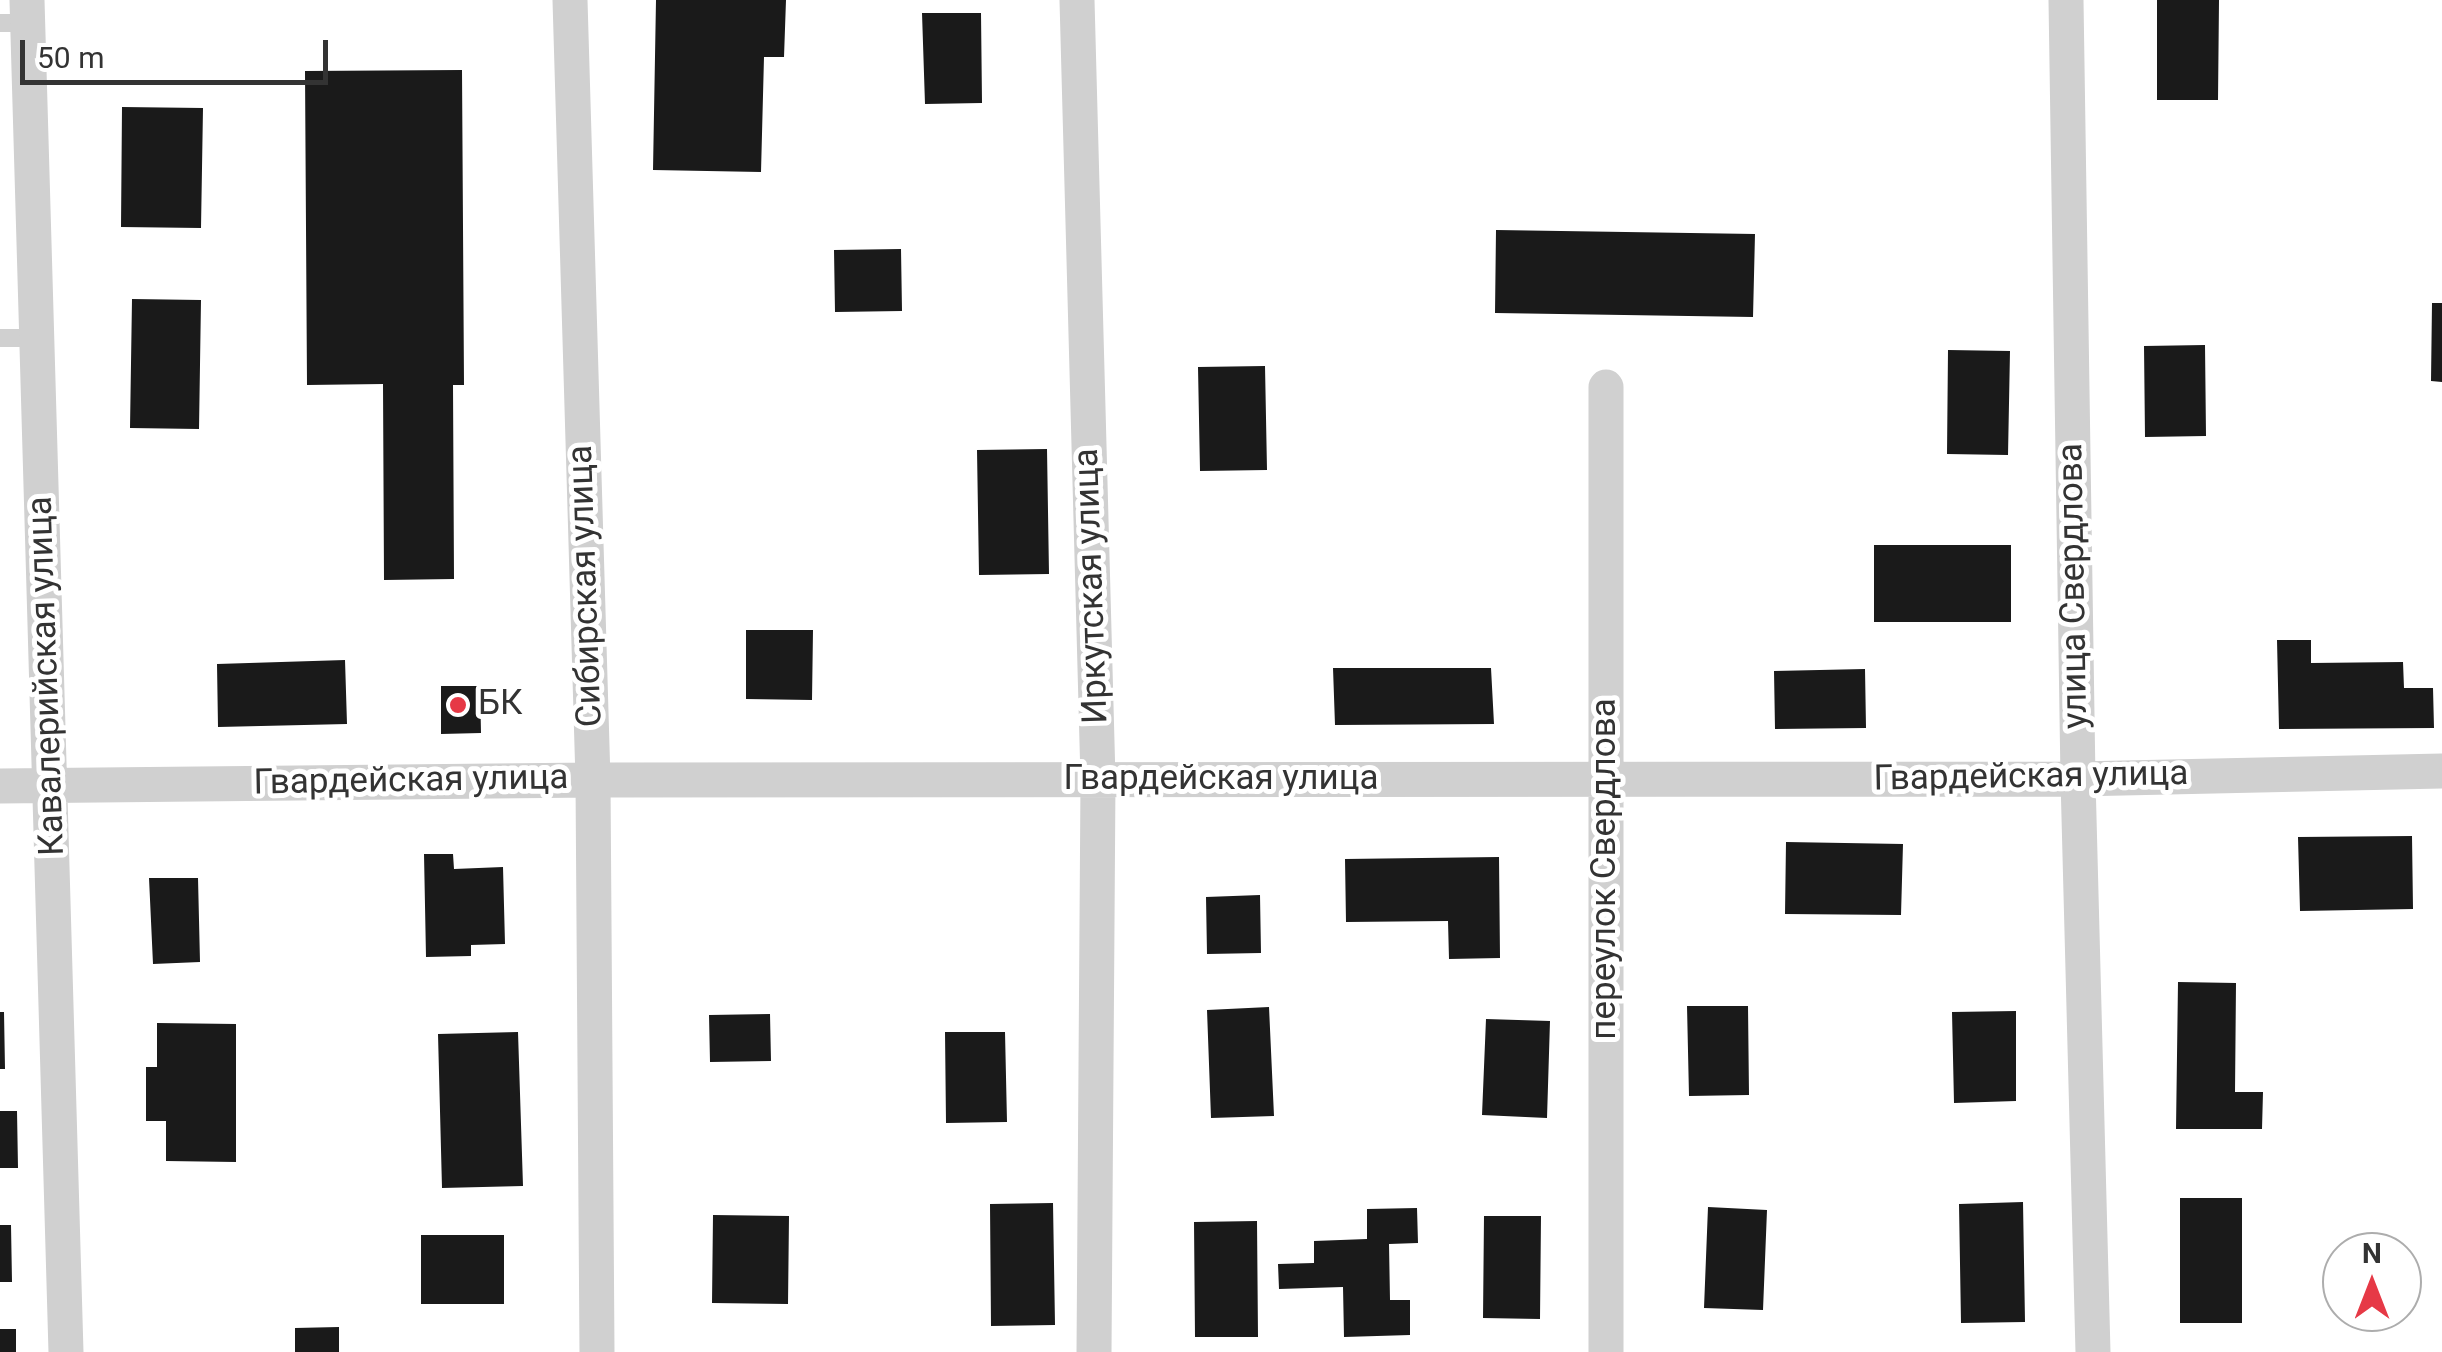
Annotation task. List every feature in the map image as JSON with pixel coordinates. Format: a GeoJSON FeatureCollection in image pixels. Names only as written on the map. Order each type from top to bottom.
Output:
{"type":"FeatureCollection","features":[{"type":"Feature","properties":{"kind":"street","name":"Сибирская улица"},"geometry":{"type":"LineString","coordinates":[[570,0],[593,780],[597,1352]]}},
{"type":"Feature","properties":{"kind":"street","name":"Иркутская улица"},"geometry":{"type":"LineString","coordinates":[[1077,0],[1098,779],[1094,1352]]}},
{"type":"Feature","properties":{"kind":"street","name":"улица Свердлова"},"geometry":{"type":"LineString","coordinates":[[2066,0],[2078,779],[2094,1352]]}},
{"type":"Feature","properties":{"kind":"street","name":"Кавалерийская улица"},"geometry":{"type":"LineString","coordinates":[[18,15],[37,338],[66,1352]]}},
{"type":"Feature","properties":{"kind":"street","name":"переулок Свердлова"},"geometry":{"type":"LineString","coordinates":[[1606,387],[1606,1352]]}},
{"type":"Feature","properties":{"kind":"street","name":"Гвардейская улица"},"geometry":{"type":"LineString","coordinates":[[0,786],[593,780],[2078,779],[2442,772]]}},
{"type":"Feature","properties":{"kind":"lane"},"geometry":{"type":"LineString","coordinates":[[0,338],[37,338]]}},
{"type":"Feature","properties":{"kind":"building"},"geometry":{"type":"Polygon","coordinates":[[[656,0],[786,0],[784,57],[764,57],[761,172],[653,170],[656,0]]]}},
{"type":"Feature","properties":{"kind":"building"},"geometry":{"type":"Polygon","coordinates":[[[2157,0],[2219,0],[2218,100],[2157,100],[2157,0]]]}},
{"type":"Feature","properties":{"kind":"building"},"geometry":{"type":"Polygon","coordinates":[[[922,13],[981,13],[982,103],[925,104],[922,13]]]}},
{"type":"Feature","properties":{"kind":"building"},"geometry":{"type":"Polygon","coordinates":[[[462,70],[464,385],[453,385],[454,579],[384,580],[383,384],[307,385],[305,71],[462,70]]]}},
{"type":"Feature","properties":{"kind":"building"},"geometry":{"type":"Polygon","coordinates":[[[122,107],[203,108],[201,228],[121,227],[122,107]]]}},
{"type":"Feature","properties":{"kind":"building"},"geometry":{"type":"Polygon","coordinates":[[[1496,230],[1755,234],[1753,317],[1495,313],[1496,230]]]}},
{"type":"Feature","properties":{"kind":"building"},"geometry":{"type":"Polygon","coordinates":[[[901,249],[902,311],[835,312],[834,250],[901,249]]]}},
{"type":"Feature","properties":{"kind":"building"},"geometry":{"type":"Polygon","coordinates":[[[132,299],[201,300],[199,429],[130,428],[132,299]]]}},
{"type":"Feature","properties":{"kind":"building"},"geometry":{"type":"Polygon","coordinates":[[[2432,303],[2442,303],[2442,382],[2431,381],[2432,303]]]}},
{"type":"Feature","properties":{"kind":"building"},"geometry":{"type":"Polygon","coordinates":[[[2205,345],[2206,436],[2145,437],[2144,346],[2205,345]]]}},
{"type":"Feature","properties":{"kind":"building"},"geometry":{"type":"Polygon","coordinates":[[[1948,350],[2010,351],[2008,455],[1947,454],[1948,350]]]}},
{"type":"Feature","properties":{"kind":"building"},"geometry":{"type":"Polygon","coordinates":[[[1265,366],[1267,470],[1200,471],[1198,367],[1265,366]]]}},
{"type":"Feature","properties":{"kind":"building"},"geometry":{"type":"Polygon","coordinates":[[[1047,449],[1049,574],[979,575],[977,450],[1047,449]]]}},
{"type":"Feature","properties":{"kind":"building"},"geometry":{"type":"Polygon","coordinates":[[[1874,545],[2011,545],[2011,622],[1874,622],[1874,545]]]}},
{"type":"Feature","properties":{"kind":"building"},"geometry":{"type":"Polygon","coordinates":[[[746,630],[813,630],[812,700],[746,699],[746,630]]]}},
{"type":"Feature","properties":{"kind":"building"},"geometry":{"type":"Polygon","coordinates":[[[2277,640],[2311,640],[2311,663],[2403,662],[2404,688],[2433,688],[2434,728],[2279,729],[2277,640]]]}},
{"type":"Feature","properties":{"kind":"building"},"geometry":{"type":"Polygon","coordinates":[[[345,660],[347,724],[218,727],[217,664],[345,660]]]}},
{"type":"Feature","properties":{"kind":"building"},"geometry":{"type":"Polygon","coordinates":[[[1333,668],[1491,668],[1494,724],[1335,725],[1333,668]]]}},
{"type":"Feature","properties":{"kind":"building"},"geometry":{"type":"Polygon","coordinates":[[[1865,669],[1866,728],[1775,729],[1774,671],[1865,669]]]}},
{"type":"Feature","properties":{"kind":"building"},"geometry":{"type":"Polygon","coordinates":[[[441,686],[480,686],[481,733],[441,734],[441,686]]]}},
{"type":"Feature","properties":{"kind":"building"},"geometry":{"type":"Polygon","coordinates":[[[2412,836],[2413,909],[2300,911],[2298,837],[2412,836]]]}},
{"type":"Feature","properties":{"kind":"building"},"geometry":{"type":"Polygon","coordinates":[[[1786,842],[1903,844],[1901,915],[1785,914],[1786,842]]]}},
{"type":"Feature","properties":{"kind":"building"},"geometry":{"type":"Polygon","coordinates":[[[424,854],[453,854],[454,869],[503,867],[505,944],[471,945],[471,956],[426,957],[424,854]]]}},
{"type":"Feature","properties":{"kind":"building"},"geometry":{"type":"Polygon","coordinates":[[[1499,857],[1500,958],[1449,959],[1448,921],[1346,922],[1345,859],[1499,857]]]}},
{"type":"Feature","properties":{"kind":"building"},"geometry":{"type":"Polygon","coordinates":[[[149,878],[198,878],[200,962],[153,964],[149,878]]]}},
{"type":"Feature","properties":{"kind":"building"},"geometry":{"type":"Polygon","coordinates":[[[1260,895],[1261,953],[1207,954],[1206,897],[1260,895]]]}},
{"type":"Feature","properties":{"kind":"building"},"geometry":{"type":"Polygon","coordinates":[[[2178,982],[2236,983],[2235,1092],[2263,1092],[2262,1129],[2176,1129],[2178,982]]]}},
{"type":"Feature","properties":{"kind":"building"},"geometry":{"type":"Polygon","coordinates":[[[1687,1006],[1748,1006],[1749,1095],[1689,1096],[1687,1006]]]}},
{"type":"Feature","properties":{"kind":"building"},"geometry":{"type":"Polygon","coordinates":[[[1269,1007],[1274,1116],[1211,1118],[1207,1010],[1269,1007]]]}},
{"type":"Feature","properties":{"kind":"building"},"geometry":{"type":"Polygon","coordinates":[[[2016,1011],[2016,1101],[1954,1103],[1952,1012],[2016,1011]]]}},
{"type":"Feature","properties":{"kind":"building"},"geometry":{"type":"Polygon","coordinates":[[[0,1012],[4,1012],[5,1069],[0,1069],[0,1012]]]}},
{"type":"Feature","properties":{"kind":"building"},"geometry":{"type":"Polygon","coordinates":[[[770,1014],[771,1061],[710,1062],[709,1015],[770,1014]]]}},
{"type":"Feature","properties":{"kind":"building"},"geometry":{"type":"Polygon","coordinates":[[[1486,1019],[1550,1021],[1547,1118],[1482,1115],[1486,1019]]]}},
{"type":"Feature","properties":{"kind":"building"},"geometry":{"type":"Polygon","coordinates":[[[157,1023],[236,1024],[236,1162],[166,1161],[166,1121],[146,1121],[146,1067],[157,1067],[157,1023]]]}},
{"type":"Feature","properties":{"kind":"building"},"geometry":{"type":"Polygon","coordinates":[[[518,1032],[523,1186],[442,1188],[438,1034],[518,1032]]]}},
{"type":"Feature","properties":{"kind":"building"},"geometry":{"type":"Polygon","coordinates":[[[945,1032],[1005,1032],[1007,1122],[946,1123],[945,1032]]]}},
{"type":"Feature","properties":{"kind":"building"},"geometry":{"type":"Polygon","coordinates":[[[0,1111],[17,1111],[18,1168],[0,1168],[0,1111]]]}},
{"type":"Feature","properties":{"kind":"building"},"geometry":{"type":"Polygon","coordinates":[[[2180,1198],[2242,1198],[2242,1323],[2180,1323],[2180,1198]]]}},
{"type":"Feature","properties":{"kind":"building"},"geometry":{"type":"Polygon","coordinates":[[[2023,1202],[2025,1322],[1961,1323],[1959,1204],[2023,1202]]]}},
{"type":"Feature","properties":{"kind":"building"},"geometry":{"type":"Polygon","coordinates":[[[1053,1203],[1055,1325],[991,1326],[990,1204],[1053,1203]]]}},
{"type":"Feature","properties":{"kind":"building"},"geometry":{"type":"Polygon","coordinates":[[[1708,1207],[1767,1210],[1763,1310],[1704,1308],[1708,1207]]]}},
{"type":"Feature","properties":{"kind":"building"},"geometry":{"type":"Polygon","coordinates":[[[1417,1208],[1418,1243],[1389,1244],[1390,1300],[1410,1300],[1410,1335],[1344,1337],[1343,1287],[1279,1289],[1278,1264],[1314,1263],[1314,1241],[1367,1239],[1367,1209],[1417,1208]]]}},
{"type":"Feature","properties":{"kind":"building"},"geometry":{"type":"Polygon","coordinates":[[[713,1215],[789,1216],[788,1304],[712,1303],[713,1215]]]}},
{"type":"Feature","properties":{"kind":"building"},"geometry":{"type":"Polygon","coordinates":[[[1484,1216],[1541,1216],[1540,1319],[1483,1318],[1484,1216]]]}},
{"type":"Feature","properties":{"kind":"building"},"geometry":{"type":"Polygon","coordinates":[[[1257,1221],[1258,1337],[1195,1337],[1194,1222],[1257,1221]]]}},
{"type":"Feature","properties":{"kind":"building"},"geometry":{"type":"Polygon","coordinates":[[[0,1225],[11,1225],[12,1282],[0,1282],[0,1225]]]}},
{"type":"Feature","properties":{"kind":"building"},"geometry":{"type":"Polygon","coordinates":[[[421,1235],[504,1235],[504,1304],[421,1304],[421,1235]]]}},
{"type":"Feature","properties":{"kind":"building"},"geometry":{"type":"Polygon","coordinates":[[[339,1327],[339,1352],[295,1352],[295,1328],[339,1327]]]}},
{"type":"Feature","properties":{"kind":"building"},"geometry":{"type":"Polygon","coordinates":[[[0,1329],[16,1329],[16,1352],[0,1352],[0,1329]]]}},
{"type":"Feature","properties":{"kind":"place","name":"БК"},"geometry":{"type":"Point","coordinates":[458,705]}}]}
